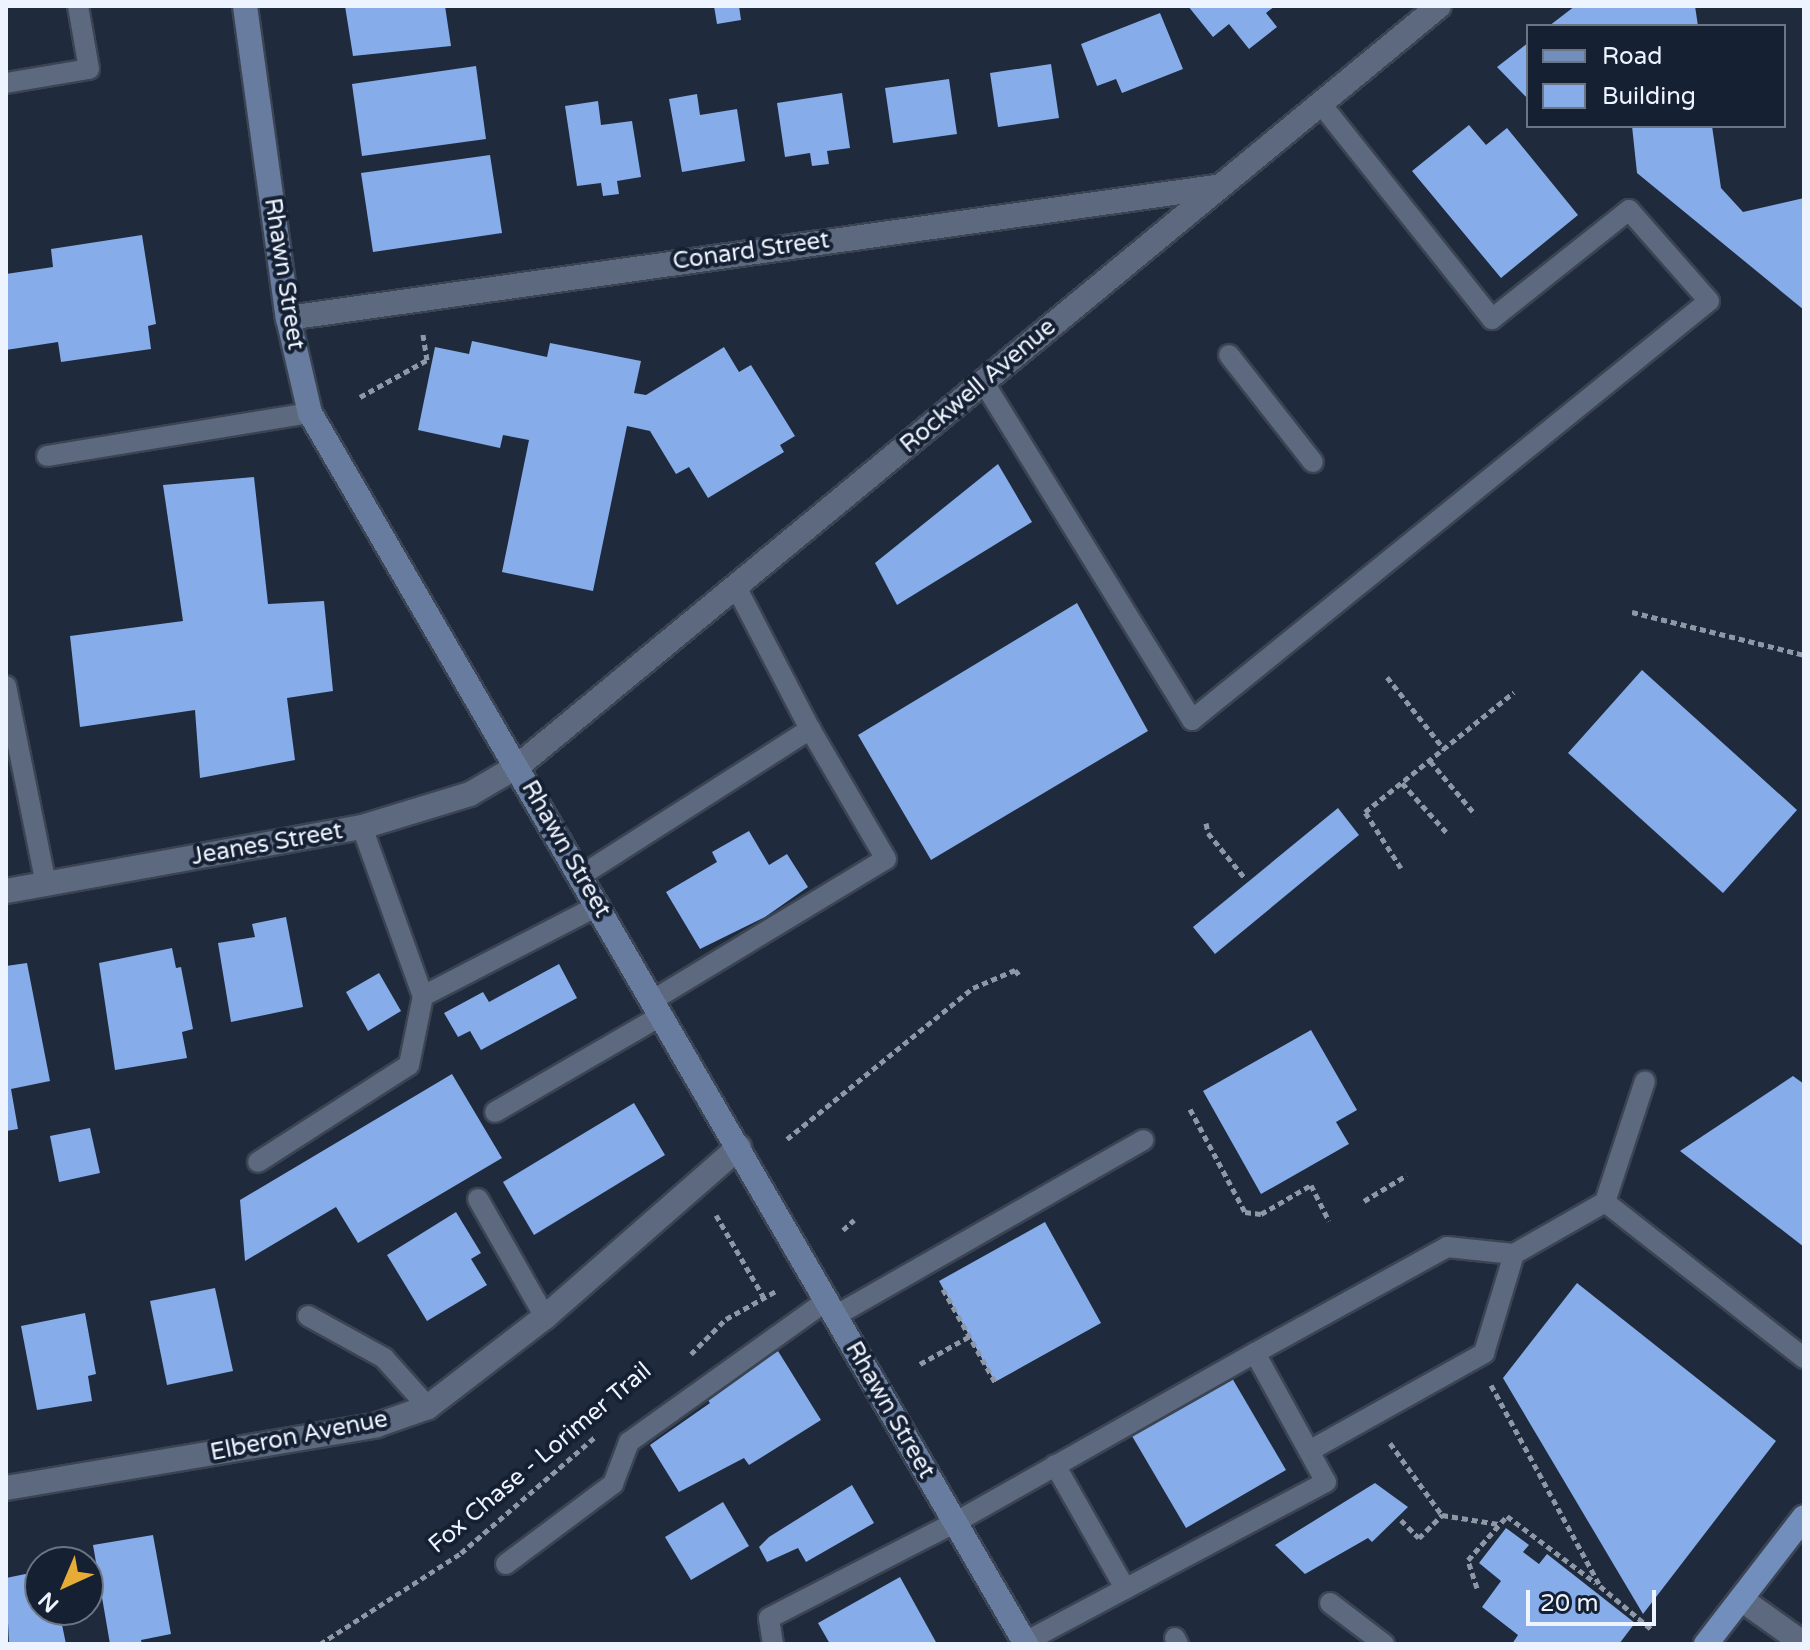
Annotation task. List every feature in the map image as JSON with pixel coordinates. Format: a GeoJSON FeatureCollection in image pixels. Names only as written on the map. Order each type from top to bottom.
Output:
{"type":"FeatureCollection","features":[{"type":"Feature","properties":{"kind":"main road","name":"Rhawn Street"},"geometry":{"type":"LineString","coordinates":[[245,6],[288,318],[310,413],[582,875],[1026,1643]]}},
{"type":"Feature","properties":{"kind":"main road"},"geometry":{"type":"LineString","coordinates":[[1706,1644],[1804,1517]]}},
{"type":"Feature","properties":{"kind":"street","name":"Rockwell Avenue"},"geometry":{"type":"LineString","coordinates":[[518,766],[984,383],[1215,187],[1439,6]]}},
{"type":"Feature","properties":{"kind":"street","name":"Conard Street"},"geometry":{"type":"LineString","coordinates":[[288,318],[1215,187]]}},
{"type":"Feature","properties":{"kind":"street","name":"Jeanes Street"},"geometry":{"type":"LineString","coordinates":[[6,891],[362,827],[470,794],[518,766]]}},
{"type":"Feature","properties":{"kind":"street","name":"Elberon Avenue"},"geometry":{"type":"LineString","coordinates":[[6,1488],[377,1425],[428,1407],[545,1317],[739,1147]]}},
{"type":"Feature","properties":{"kind":"street"},"geometry":{"type":"LineString","coordinates":[[1741,1599],[1804,1644]]}},
{"type":"Feature","properties":{"kind":"lane"},"geometry":{"type":"LineString","coordinates":[[6,83],[89,69],[78,6]]}},
{"type":"Feature","properties":{"kind":"lane"},"geometry":{"type":"LineString","coordinates":[[984,383],[1192,720],[1709,301],[1629,210],[1492,319],[1320,103]]}},
{"type":"Feature","properties":{"kind":"lane"},"geometry":{"type":"LineString","coordinates":[[1229,355],[1313,462]]}},
{"type":"Feature","properties":{"kind":"lane"},"geometry":{"type":"LineString","coordinates":[[47,456],[310,413]]}},
{"type":"Feature","properties":{"kind":"lane"},"geometry":{"type":"LineString","coordinates":[[495,1112],[886,859],[810,729],[735,585]]}},
{"type":"Feature","properties":{"kind":"lane"},"geometry":{"type":"LineString","coordinates":[[6,686],[46,884]]}},
{"type":"Feature","properties":{"kind":"lane"},"geometry":{"type":"LineString","coordinates":[[582,875],[810,729]]}},
{"type":"Feature","properties":{"kind":"lane"},"geometry":{"type":"LineString","coordinates":[[258,1162],[409,1065],[423,996],[362,827]]}},
{"type":"Feature","properties":{"kind":"lane"},"geometry":{"type":"LineString","coordinates":[[423,996],[599,905]]}},
{"type":"Feature","properties":{"kind":"lane"},"geometry":{"type":"LineString","coordinates":[[773,1644],[769,1618],[956,1522],[1447,1247],[1514,1254],[1605,1202],[1645,1081]]}},
{"type":"Feature","properties":{"kind":"lane"},"geometry":{"type":"LineString","coordinates":[[506,1564],[613,1484],[629,1442],[831,1308],[1143,1140]]}},
{"type":"Feature","properties":{"kind":"lane"},"geometry":{"type":"LineString","coordinates":[[478,1199],[545,1317]]}},
{"type":"Feature","properties":{"kind":"lane"},"geometry":{"type":"LineString","coordinates":[[1605,1202],[1804,1358]]}},
{"type":"Feature","properties":{"kind":"lane"},"geometry":{"type":"LineString","coordinates":[[1309,1451],[1484,1353],[1514,1254]]}},
{"type":"Feature","properties":{"kind":"lane"},"geometry":{"type":"LineString","coordinates":[[308,1316],[384,1358],[428,1407]]}},
{"type":"Feature","properties":{"kind":"lane"},"geometry":{"type":"LineString","coordinates":[[1026,1643],[1326,1482],[1255,1353]]}},
{"type":"Feature","properties":{"kind":"lane"},"geometry":{"type":"LineString","coordinates":[[1055,1465],[1125,1588]]}},
{"type":"Feature","properties":{"kind":"lane"},"geometry":{"type":"LineString","coordinates":[[1330,1603],[1384,1644]]}},
{"type":"Feature","properties":{"kind":"path"},"geometry":{"type":"LineString","coordinates":[[360,397],[427,360],[421,324]]}},
{"type":"Feature","properties":{"kind":"path"},"geometry":{"type":"LineString","coordinates":[[1632,612],[1804,655]]}},
{"type":"Feature","properties":{"kind":"path"},"geometry":{"type":"LineString","coordinates":[[1387,677],[1444,749]]}},
{"type":"Feature","properties":{"kind":"path"},"geometry":{"type":"LineString","coordinates":[[1401,868],[1365,812],[1514,692]]}},
{"type":"Feature","properties":{"kind":"path"},"geometry":{"type":"LineString","coordinates":[[1430,761],[1475,814]]}},
{"type":"Feature","properties":{"kind":"path"},"geometry":{"type":"LineString","coordinates":[[1402,783],[1448,834]]}},
{"type":"Feature","properties":{"kind":"path"},"geometry":{"type":"LineString","coordinates":[[1206,823],[1208,833],[1244,877]]}},
{"type":"Feature","properties":{"kind":"path"},"geometry":{"type":"LineString","coordinates":[[787,1139],[973,988],[1015,970],[1019,975]]}},
{"type":"Feature","properties":{"kind":"path"},"geometry":{"type":"LineString","coordinates":[[1190,1109],[1245,1212],[1261,1214],[1311,1185],[1329,1221]]}},
{"type":"Feature","properties":{"kind":"path"},"geometry":{"type":"LineString","coordinates":[[1364,1201],[1407,1175]]}},
{"type":"Feature","properties":{"kind":"path"},"geometry":{"type":"LineString","coordinates":[[716,1215],[763,1296]]}},
{"type":"Feature","properties":{"kind":"path"},"geometry":{"type":"LineString","coordinates":[[843,1230],[854,1220]]}},
{"type":"Feature","properties":{"kind":"path"},"geometry":{"type":"LineString","coordinates":[[939,1281],[995,1382]]}},
{"type":"Feature","properties":{"kind":"path","name":"Fox Chase - Lorimer Trail"},"geometry":{"type":"LineString","coordinates":[[684,1360],[726,1319],[776,1291]]}},
{"type":"Feature","properties":{"kind":"path"},"geometry":{"type":"LineString","coordinates":[[920,1364],[970,1336]]}},
{"type":"Feature","properties":{"kind":"path"},"geometry":{"type":"LineString","coordinates":[[1477,1357],[1600,1586]]}},
{"type":"Feature","properties":{"kind":"path"},"geometry":{"type":"LineString","coordinates":[[1374,1414],[1401,1463],[1442,1515],[1499,1524]]}},
{"type":"Feature","properties":{"kind":"path","name":"Fox Chase - Lorimer Trail"},"geometry":{"type":"LineString","coordinates":[[320,1644],[461,1553],[599,1433]]}},
{"type":"Feature","properties":{"kind":"path"},"geometry":{"type":"LineString","coordinates":[[1401,1520],[1419,1538],[1442,1515]]}},
{"type":"Feature","properties":{"kind":"path"},"geometry":{"type":"LineString","coordinates":[[1477,1588],[1468,1560],[1507,1516],[1651,1629]]}},
{"type":"Feature","properties":{"kind":"building"},"geometry":{"type":"Polygon","coordinates":[[[345,6],[445,6],[451,46],[353,56],[345,6]]]}},
{"type":"Feature","properties":{"kind":"building"},"geometry":{"type":"Polygon","coordinates":[[[714,6],[739,6],[741,20],[717,24],[714,6]]]}},
{"type":"Feature","properties":{"kind":"building"},"geometry":{"type":"Polygon","coordinates":[[[1188,6],[1275,6],[1266,13],[1277,27],[1249,49],[1229,24],[1213,37],[1188,6]]]}},
{"type":"Feature","properties":{"kind":"building"},"geometry":{"type":"Polygon","coordinates":[[[1575,6],[1695,6],[1698,24],[1552,24],[1575,6]]]}},
{"type":"Feature","properties":{"kind":"building"},"geometry":{"type":"Polygon","coordinates":[[[1160,13],[1183,69],[1122,93],[1116,79],[1097,86],[1081,44],[1160,13]]]}},
{"type":"Feature","properties":{"kind":"building"},"geometry":{"type":"Polygon","coordinates":[[[1526,45],[1526,97],[1497,67],[1526,45]]]}},
{"type":"Feature","properties":{"kind":"building"},"geometry":{"type":"Polygon","coordinates":[[[1051,64],[1059,118],[998,127],[990,73],[1051,64]]]}},
{"type":"Feature","properties":{"kind":"building"},"geometry":{"type":"Polygon","coordinates":[[[476,66],[486,139],[362,156],[352,84],[476,66]]]}},
{"type":"Feature","properties":{"kind":"building"},"geometry":{"type":"Polygon","coordinates":[[[949,79],[957,134],[893,143],[885,88],[949,79]]]}},
{"type":"Feature","properties":{"kind":"building"},"geometry":{"type":"Polygon","coordinates":[[[842,93],[850,148],[827,151],[829,164],[812,166],[810,153],[785,157],[777,103],[842,93]]]}},
{"type":"Feature","properties":{"kind":"building"},"geometry":{"type":"Polygon","coordinates":[[[697,94],[700,115],[737,109],[745,161],[682,172],[669,99],[697,94]]]}},
{"type":"Feature","properties":{"kind":"building"},"geometry":{"type":"Polygon","coordinates":[[[598,101],[601,125],[632,121],[641,177],[617,181],[619,194],[603,196],[601,183],[577,186],[565,106],[598,101]]]}},
{"type":"Feature","properties":{"kind":"building"},"geometry":{"type":"Polygon","coordinates":[[[1469,125],[1486,145],[1507,128],[1578,215],[1501,278],[1412,171],[1469,125]]]}},
{"type":"Feature","properties":{"kind":"building"},"geometry":{"type":"Polygon","coordinates":[[[1632,128],[1712,128],[1721,188],[1743,212],[1804,198],[1804,310],[1637,173],[1632,128]]]}},
{"type":"Feature","properties":{"kind":"building"},"geometry":{"type":"Polygon","coordinates":[[[490,155],[502,233],[373,252],[361,173],[490,155]]]}},
{"type":"Feature","properties":{"kind":"building"},"geometry":{"type":"Polygon","coordinates":[[[142,235],[156,324],[148,326],[151,349],[61,362],[58,342],[6,350],[6,274],[53,267],[51,249],[142,235]]]}},
{"type":"Feature","properties":{"kind":"building"},"geometry":{"type":"Polygon","coordinates":[[[472,341],[547,357],[550,343],[641,361],[634,393],[646,395],[724,347],[739,372],[751,365],[795,436],[780,445],[784,452],[708,498],[689,467],[676,474],[650,431],[627,426],[593,591],[502,572],[529,440],[503,435],[500,448],[418,430],[435,347],[469,354],[472,341]]]}},
{"type":"Feature","properties":{"kind":"building"},"geometry":{"type":"Polygon","coordinates":[[[998,464],[1032,522],[897,605],[875,563],[998,464]]]}},
{"type":"Feature","properties":{"kind":"building"},"geometry":{"type":"Polygon","coordinates":[[[254,477],[268,604],[324,601],[333,691],[287,698],[295,760],[200,778],[195,710],[80,727],[70,636],[183,621],[163,485],[254,477]]]}},
{"type":"Feature","properties":{"kind":"building"},"geometry":{"type":"Polygon","coordinates":[[[1077,603],[1148,731],[931,860],[858,735],[1077,603]]]}},
{"type":"Feature","properties":{"kind":"building"},"geometry":{"type":"Polygon","coordinates":[[[1642,670],[1797,810],[1723,893],[1568,753],[1642,670]]]}},
{"type":"Feature","properties":{"kind":"building"},"geometry":{"type":"Polygon","coordinates":[[[1338,808],[1359,835],[1215,954],[1193,927],[1338,808]]]}},
{"type":"Feature","properties":{"kind":"building"},"geometry":{"type":"Polygon","coordinates":[[[749,831],[769,865],[787,854],[808,887],[765,917],[700,949],[666,892],[717,862],[712,852],[749,831]]]}},
{"type":"Feature","properties":{"kind":"building"},"geometry":{"type":"Polygon","coordinates":[[[286,917],[303,1007],[231,1022],[218,943],[255,937],[252,924],[286,917]]]}},
{"type":"Feature","properties":{"kind":"building"},"geometry":{"type":"Polygon","coordinates":[[[172,948],[176,968],[181,967],[193,1029],[182,1032],[187,1058],[115,1070],[99,963],[172,948]]]}},
{"type":"Feature","properties":{"kind":"building"},"geometry":{"type":"Polygon","coordinates":[[[27,963],[50,1081],[11,1089],[18,1129],[6,1131],[6,966],[27,963]]]}},
{"type":"Feature","properties":{"kind":"building"},"geometry":{"type":"Polygon","coordinates":[[[559,964],[577,998],[481,1050],[470,1031],[458,1037],[444,1013],[483,992],[489,1002],[559,964]]]}},
{"type":"Feature","properties":{"kind":"building"},"geometry":{"type":"Polygon","coordinates":[[[379,973],[401,1011],[368,1031],[346,992],[379,973]]]}},
{"type":"Feature","properties":{"kind":"building"},"geometry":{"type":"Polygon","coordinates":[[[1311,1030],[1357,1110],[1336,1122],[1349,1144],[1261,1194],[1203,1091],[1311,1030]]]}},
{"type":"Feature","properties":{"kind":"building"},"geometry":{"type":"Polygon","coordinates":[[[452,1074],[502,1158],[358,1243],[336,1207],[245,1261],[240,1200],[452,1074]]]}},
{"type":"Feature","properties":{"kind":"building"},"geometry":{"type":"Polygon","coordinates":[[[1793,1076],[1804,1084],[1804,1247],[1680,1151],[1793,1076]]]}},
{"type":"Feature","properties":{"kind":"building"},"geometry":{"type":"Polygon","coordinates":[[[634,1103],[665,1155],[534,1235],[503,1182],[634,1103]]]}},
{"type":"Feature","properties":{"kind":"building"},"geometry":{"type":"Polygon","coordinates":[[[90,1128],[100,1173],[59,1182],[50,1136],[90,1128]]]}},
{"type":"Feature","properties":{"kind":"building"},"geometry":{"type":"Polygon","coordinates":[[[456,1212],[481,1253],[471,1259],[487,1285],[427,1321],[387,1255],[456,1212]]]}},
{"type":"Feature","properties":{"kind":"building"},"geometry":{"type":"Polygon","coordinates":[[[1045,1222],[1101,1323],[995,1382],[939,1281],[1045,1222]]]}},
{"type":"Feature","properties":{"kind":"building"},"geometry":{"type":"Polygon","coordinates":[[[1577,1283],[1776,1441],[1643,1614],[1503,1378],[1577,1283]]]}},
{"type":"Feature","properties":{"kind":"building"},"geometry":{"type":"Polygon","coordinates":[[[215,1288],[233,1371],[167,1385],[150,1301],[215,1288]]]}},
{"type":"Feature","properties":{"kind":"building"},"geometry":{"type":"Polygon","coordinates":[[[85,1313],[96,1374],[88,1376],[92,1401],[37,1410],[21,1326],[85,1313]]]}},
{"type":"Feature","properties":{"kind":"building"},"geometry":{"type":"Polygon","coordinates":[[[778,1351],[821,1420],[749,1465],[744,1458],[679,1492],[650,1445],[710,1403],[705,1396],[778,1351]]]}},
{"type":"Feature","properties":{"kind":"building"},"geometry":{"type":"Polygon","coordinates":[[[1232,1378],[1286,1470],[1186,1528],[1132,1436],[1232,1378]]]}},
{"type":"Feature","properties":{"kind":"building"},"geometry":{"type":"Polygon","coordinates":[[[1375,1483],[1408,1507],[1372,1542],[1368,1538],[1305,1574],[1275,1545],[1375,1483]]]}},
{"type":"Feature","properties":{"kind":"building"},"geometry":{"type":"Polygon","coordinates":[[[852,1485],[874,1523],[806,1562],[798,1548],[767,1562],[759,1547],[769,1537],[852,1485]]]}},
{"type":"Feature","properties":{"kind":"building"},"geometry":{"type":"Polygon","coordinates":[[[723,1502],[749,1546],[691,1580],[665,1537],[723,1502]]]}},
{"type":"Feature","properties":{"kind":"building"},"geometry":{"type":"Polygon","coordinates":[[[1506,1528],[1529,1545],[1523,1552],[1539,1564],[1547,1554],[1635,1623],[1619,1644],[1512,1644],[1518,1635],[1482,1607],[1501,1581],[1479,1563],[1506,1528]]]}},
{"type":"Feature","properties":{"kind":"building"},"geometry":{"type":"Polygon","coordinates":[[[153,1535],[171,1634],[141,1640],[142,1644],[110,1644],[104,1609],[104,1546],[93,1545],[153,1535]]]}},
{"type":"Feature","properties":{"kind":"building"},"geometry":{"type":"Polygon","coordinates":[[[24,1574],[24,1626],[62,1626],[66,1644],[9,1644],[6,1578],[24,1574]]]}},
{"type":"Feature","properties":{"kind":"building"},"geometry":{"type":"Polygon","coordinates":[[[900,1577],[937,1644],[830,1644],[818,1623],[900,1577]]]}}]}
